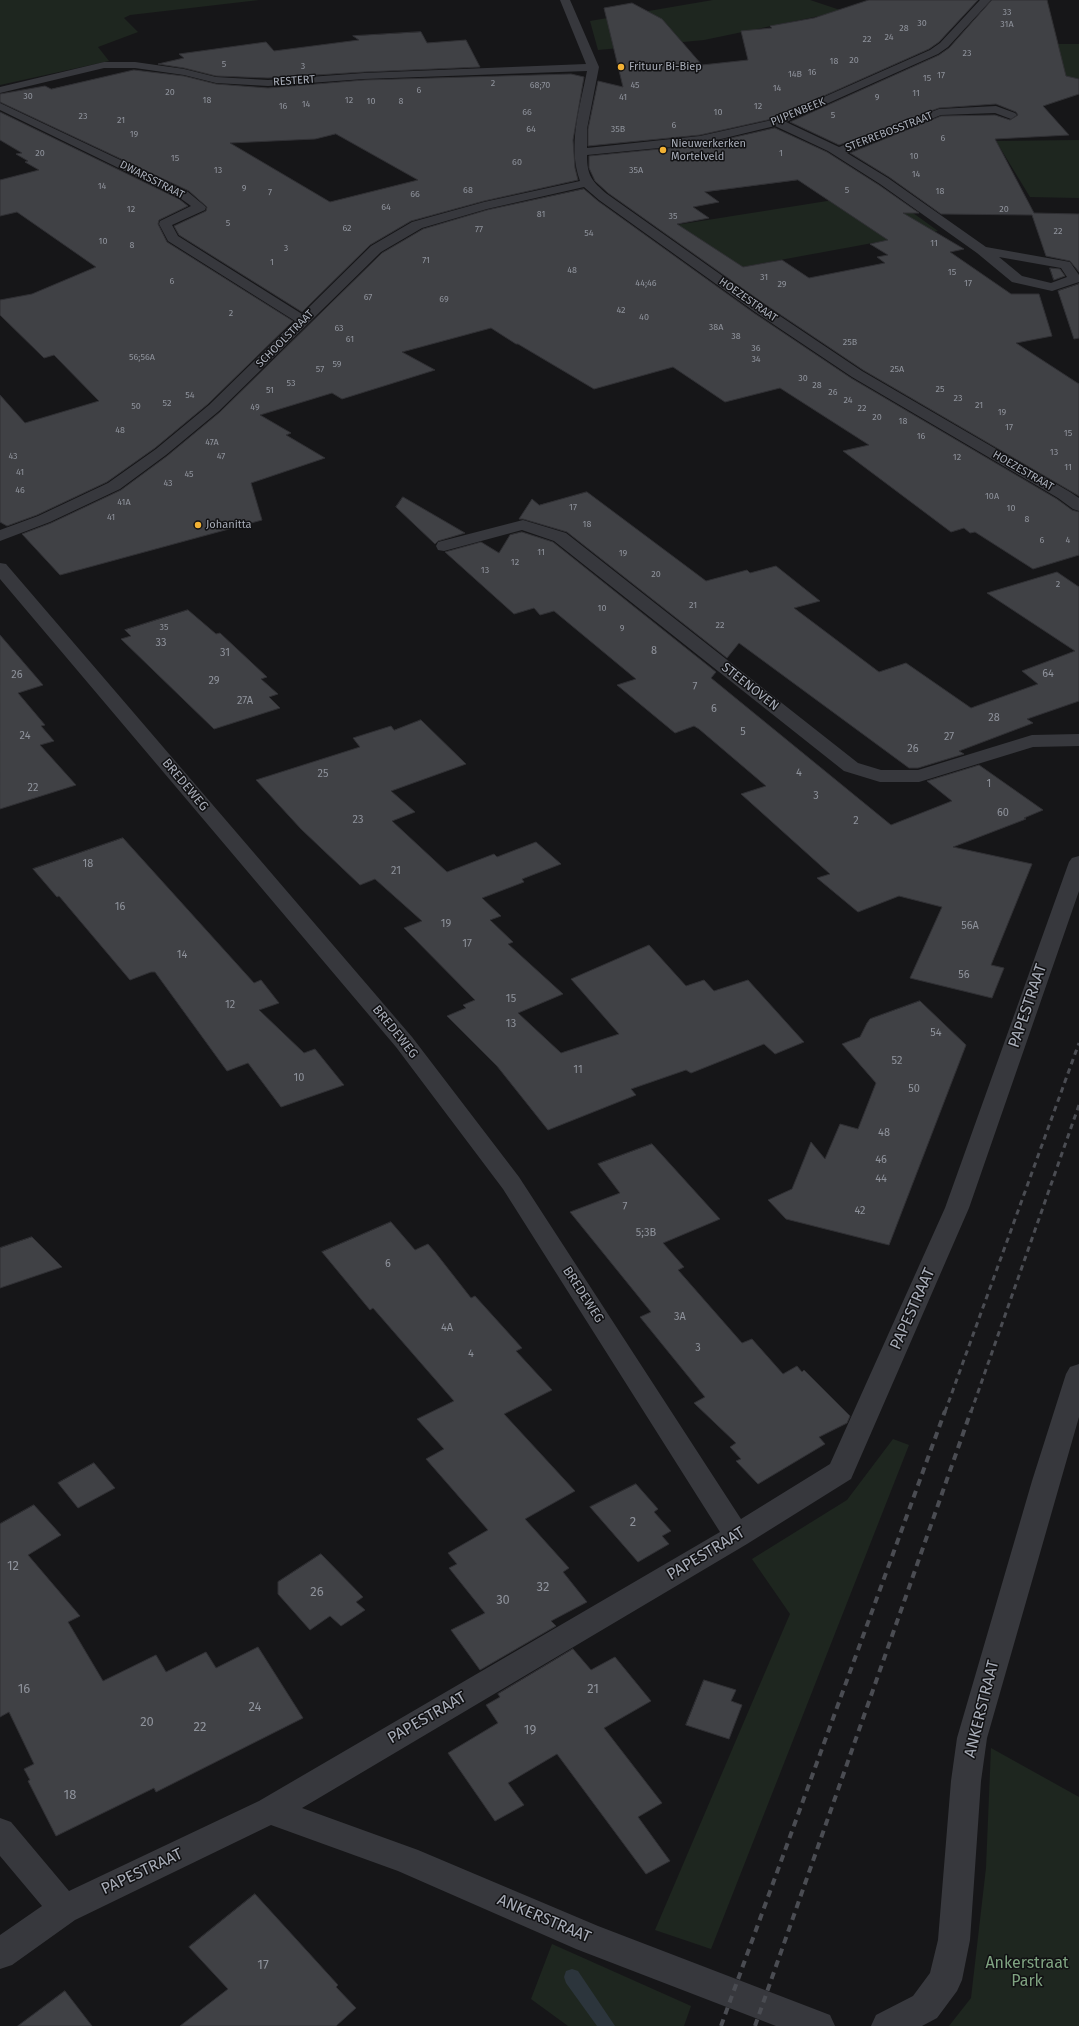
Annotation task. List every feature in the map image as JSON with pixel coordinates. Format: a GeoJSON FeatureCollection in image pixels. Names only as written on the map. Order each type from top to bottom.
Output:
{"type":"FeatureCollection","features":[{"type":"Feature","properties":{"kind":"street"},"geometry":{"type":"LineString","coordinates":[[565,0],[593,68],[581,129],[581,167],[587,183]]}},
{"type":"Feature","properties":{"kind":"street","name":"PIJPENBEEK"},"geometry":{"type":"LineString","coordinates":[[580,152],[700,140],[744,131],[776,122],[934,52],[944,45],[986,0]]}},
{"type":"Feature","properties":{"kind":"street","name":"RESTERT"},"geometry":{"type":"LineString","coordinates":[[0,90],[104,65],[135,65],[184,72],[216,80],[268,83],[364,76],[593,68]]}},
{"type":"Feature","properties":{"kind":"street","name":"DWARSSTRAAT"},"geometry":{"type":"LineString","coordinates":[[0,106],[184,195],[200,207],[165,224],[173,238],[304,321]]}},
{"type":"Feature","properties":{"kind":"street","name":"STERREBOSSTRAAT"},"geometry":{"type":"LineString","coordinates":[[838,152],[940,112],[996,109],[1011,115]]}},
{"type":"Feature","properties":{"kind":"street","name":"STERREBOSSTRAAT"},"geometry":{"type":"LineString","coordinates":[[776,122],[838,152],[884,181],[982,250],[1017,278],[1052,287],[1075,279],[1065,265],[982,250]]}},
{"type":"Feature","properties":{"kind":"street","name":"SCHOOLSTRAAT"},"geometry":{"type":"LineString","coordinates":[[0,536],[44,519],[114,486],[161,452],[214,408],[376,249],[417,225],[484,206],[587,183]]}},
{"type":"Feature","properties":{"kind":"street","name":"HOEZESTRAAT"},"geometry":{"type":"LineString","coordinates":[[587,183],[603,197],[789,329],[857,374],[1064,495],[1079,506]]}},
{"type":"Feature","properties":{"kind":"street","name":"STEENOVEN"},"geometry":{"type":"LineString","coordinates":[[444,546],[523,525],[560,537],[851,767],[880,776],[918,776],[1032,741],[1079,740]]}},
{"type":"Feature","properties":{"kind":"street","name":"BREDEWEG"},"geometry":{"type":"LineString","coordinates":[[0,568],[408,1048],[511,1183],[737,1536]]}},
{"type":"Feature","properties":{"kind":"street","name":"PAPESTRAAT"},"geometry":{"type":"LineString","coordinates":[[0,1954],[64,1909],[270,1811],[737,1536],[841,1471],[957,1208],[1079,862]]}},
{"type":"Feature","properties":{"kind":"street","name":"ANKERSTRAAT"},"geometry":{"type":"LineString","coordinates":[[888,2026],[925,2007],[945,1980],[954,1940],[966,1781],[972,1738],[1046,1481],[1079,1374]]}},
{"type":"Feature","properties":{"kind":"street","name":"ANKERSTRAAT"},"geometry":{"type":"LineString","coordinates":[[270,1811],[407,1860],[588,1938],[818,2026]]}},
{"type":"Feature","properties":{"kind":"street"},"geometry":{"type":"LineString","coordinates":[[0,1832],[64,1909]]}},
{"type":"Feature","properties":{"kind":"green space"},"geometry":{"type":"Polygon","coordinates":[[[0,0],[259,0],[130,15],[124,18],[138,32],[98,47],[109,61],[0,85],[0,0]]]}},
{"type":"Feature","properties":{"kind":"green space"},"geometry":{"type":"Polygon","coordinates":[[[713,0],[810,0],[843,11],[704,40],[598,50],[590,21],[713,0]]]}},
{"type":"Feature","properties":{"kind":"green space"},"geometry":{"type":"Polygon","coordinates":[[[1026,44],[1079,44],[1079,78],[1051,78],[1026,44]]]}},
{"type":"Feature","properties":{"kind":"green space"},"geometry":{"type":"Polygon","coordinates":[[[1079,140],[1079,198],[1030,197],[996,141],[1079,140]]]}},
{"type":"Feature","properties":{"kind":"green space"},"geometry":{"type":"Polygon","coordinates":[[[884,192],[938,231],[720,271],[657,228],[884,192]]]}},
{"type":"Feature","properties":{"kind":"green space"},"geometry":{"type":"Polygon","coordinates":[[[893,1439],[909,1445],[711,1949],[655,1930],[790,1614],[752,1559],[847,1500],[893,1439]]]}},
{"type":"Feature","properties":{"kind":"green space","name":"Ankerstraat Park"},"geometry":{"type":"Polygon","coordinates":[[[991,1748],[1079,1797],[1079,2026],[949,2026],[971,1998],[986,1868],[991,1748]]]}},
{"type":"Feature","properties":{"kind":"green space"},"geometry":{"type":"Polygon","coordinates":[[[552,1944],[691,2006],[684,2026],[568,2026],[531,1999],[552,1944]]]}},
{"type":"Feature","properties":{"kind":"building"},"geometry":{"type":"Polygon","coordinates":[[[869,0],[978,0],[939,42],[929,49],[772,119],[700,135],[588,146],[588,129],[598,81],[623,87],[604,8],[632,3],[662,19],[702,65],[748,60],[741,31],[772,28],[770,26],[814,18],[869,0]]]}},
{"type":"Feature","properties":{"kind":"building"},"geometry":{"type":"Polygon","coordinates":[[[992,0],[1047,0],[1066,76],[1079,79],[1079,94],[1043,106],[1069,135],[995,139],[1034,213],[1079,214],[1079,272],[1070,261],[1046,256],[1032,215],[941,214],[889,177],[850,153],[941,116],[995,115],[1010,120],[1018,115],[1016,112],[996,104],[939,108],[839,145],[790,122],[939,55],[949,48],[992,0]]]}},
{"type":"Feature","properties":{"kind":"building"},"geometry":{"type":"Polygon","coordinates":[[[421,32],[427,43],[466,40],[480,67],[268,78],[216,76],[184,68],[158,64],[184,58],[179,54],[266,42],[274,51],[359,40],[353,36],[421,32]]]}},
{"type":"Feature","properties":{"kind":"building"},"geometry":{"type":"Polygon","coordinates":[[[134,70],[184,76],[216,84],[268,88],[364,80],[571,74],[584,77],[573,140],[575,168],[578,180],[484,201],[411,221],[370,245],[302,312],[179,235],[174,226],[206,211],[207,207],[189,191],[0,102],[0,94],[45,86],[51,89],[134,70]],[[336,134],[315,139],[230,143],[330,202],[418,180],[336,134]]]}},
{"type":"Feature","properties":{"kind":"building"},"geometry":{"type":"Polygon","coordinates":[[[0,112],[179,199],[188,206],[159,220],[158,224],[167,242],[293,321],[208,404],[155,448],[107,482],[37,515],[7,526],[0,522],[0,395],[25,423],[99,401],[54,355],[44,358],[0,315],[0,300],[32,294],[96,267],[17,212],[0,216],[0,180],[39,170],[25,162],[28,161],[16,154],[22,153],[0,140],[0,112]]]}},
{"type":"Feature","properties":{"kind":"building"},"geometry":{"type":"Polygon","coordinates":[[[775,128],[827,152],[879,185],[919,213],[903,213],[964,249],[950,252],[1011,294],[1039,294],[1052,336],[1016,343],[1079,384],[1079,496],[863,370],[766,305],[608,193],[595,181],[589,168],[589,156],[700,145],[775,128]],[[798,180],[705,192],[719,202],[693,207],[709,218],[677,224],[743,267],[782,260],[809,278],[885,263],[877,257],[888,255],[870,244],[888,240],[798,180]]]}},
{"type":"Feature","properties":{"kind":"building"},"geometry":{"type":"Polygon","coordinates":[[[584,189],[598,201],[754,313],[851,378],[1057,499],[1072,510],[1079,512],[1079,555],[1033,569],[975,532],[970,533],[964,528],[951,532],[843,451],[869,445],[780,388],[725,402],[673,367],[594,389],[491,328],[402,352],[435,370],[342,399],[332,393],[260,415],[291,433],[286,435],[325,458],[251,483],[262,520],[60,575],[22,534],[51,523],[121,490],[167,456],[220,412],[382,253],[423,229],[487,210],[584,189]]]}},
{"type":"Feature","properties":{"kind":"building"},"geometry":{"type":"Polygon","coordinates":[[[1050,268],[1060,269],[1065,276],[1054,280],[1050,268]]]}},
{"type":"Feature","properties":{"kind":"building"},"geometry":{"type":"Polygon","coordinates":[[[1079,284],[1079,338],[1074,339],[1058,291],[1079,284]]]}},
{"type":"Feature","properties":{"kind":"building"},"geometry":{"type":"Polygon","coordinates":[[[587,492],[706,581],[747,570],[750,573],[776,566],[820,601],[794,608],[879,672],[906,663],[971,708],[1038,684],[1022,671],[1075,651],[987,593],[1057,572],[1079,587],[1079,701],[1027,719],[1033,723],[959,751],[964,754],[918,768],[909,768],[739,643],[727,658],[567,532],[519,519],[532,499],[539,505],[587,492]]]}},
{"type":"Feature","properties":{"kind":"building"},"geometry":{"type":"Polygon","coordinates":[[[403,497],[465,533],[438,541],[435,544],[396,507],[403,497]]]}},
{"type":"Feature","properties":{"kind":"building"},"geometry":{"type":"Polygon","coordinates":[[[522,532],[553,542],[716,672],[711,678],[891,825],[952,801],[927,781],[979,765],[1043,810],[1024,818],[1026,819],[953,847],[1032,864],[991,965],[1004,968],[992,998],[910,978],[942,907],[899,896],[858,912],[817,878],[830,874],[741,794],[766,786],[694,726],[675,733],[617,685],[636,679],[554,611],[540,615],[534,608],[514,614],[445,552],[481,542],[499,553],[510,535],[522,532]]]}},
{"type":"Feature","properties":{"kind":"building"},"geometry":{"type":"Polygon","coordinates":[[[188,610],[216,634],[220,633],[267,677],[261,679],[278,694],[269,697],[280,708],[214,729],[121,639],[131,636],[125,630],[188,610]]]}},
{"type":"Feature","properties":{"kind":"building"},"geometry":{"type":"Polygon","coordinates":[[[0,635],[43,685],[18,693],[45,725],[41,726],[54,741],[40,745],[76,785],[0,809],[0,635]]]}},
{"type":"Feature","properties":{"kind":"building"},"geometry":{"type":"Polygon","coordinates":[[[421,720],[466,764],[391,791],[415,812],[392,821],[447,872],[494,854],[497,857],[536,842],[561,864],[522,879],[524,882],[482,898],[501,916],[490,920],[513,942],[508,944],[563,994],[518,1013],[561,1053],[619,1034],[571,979],[649,945],[686,986],[704,980],[714,991],[748,980],[804,1042],[775,1054],[764,1044],[691,1073],[686,1070],[631,1089],[636,1095],[548,1130],[497,1066],[447,1016],[466,1008],[463,1005],[475,1000],[404,928],[422,921],[375,879],[360,885],[301,829],[256,780],[360,747],[353,738],[391,726],[394,730],[421,720]]]}},
{"type":"Feature","properties":{"kind":"building"},"geometry":{"type":"Polygon","coordinates":[[[123,838],[254,983],[261,980],[279,1003],[259,1010],[304,1053],[315,1049],[344,1085],[281,1107],[248,1063],[227,1071],[155,972],[151,972],[130,980],[59,896],[57,897],[33,869],[123,838]]]}},
{"type":"Feature","properties":{"kind":"building"},"geometry":{"type":"Polygon","coordinates":[[[920,1001],[966,1045],[889,1245],[786,1219],[768,1200],[792,1189],[811,1142],[825,1159],[840,1124],[858,1129],[876,1083],[842,1044],[860,1037],[870,1019],[920,1001]]]}},
{"type":"Feature","properties":{"kind":"building"},"geometry":{"type":"Polygon","coordinates":[[[652,1144],[720,1219],[663,1243],[684,1267],[678,1270],[742,1343],[752,1339],[783,1374],[797,1366],[802,1372],[804,1370],[850,1416],[847,1423],[819,1437],[825,1444],[758,1484],[736,1461],[741,1459],[730,1447],[736,1443],[694,1403],[705,1397],[640,1317],[651,1312],[570,1212],[620,1193],[598,1164],[652,1144]]]}},
{"type":"Feature","properties":{"kind":"building"},"geometry":{"type":"Polygon","coordinates":[[[391,1222],[415,1250],[428,1244],[471,1298],[475,1296],[522,1348],[516,1351],[552,1390],[504,1414],[575,1491],[525,1519],[569,1568],[563,1572],[587,1602],[551,1621],[556,1626],[480,1670],[451,1630],[485,1613],[449,1568],[457,1564],[448,1553],[488,1530],[426,1459],[444,1449],[417,1419],[454,1401],[373,1308],[370,1310],[322,1252],[391,1222]]]}},
{"type":"Feature","properties":{"kind":"building"},"geometry":{"type":"Polygon","coordinates":[[[32,1237],[62,1267],[0,1288],[0,1248],[32,1237]]]}},
{"type":"Feature","properties":{"kind":"building"},"geometry":{"type":"Polygon","coordinates":[[[94,1463],[115,1488],[78,1508],[58,1483],[94,1463]]]}},
{"type":"Feature","properties":{"kind":"building"},"geometry":{"type":"Polygon","coordinates":[[[636,1484],[658,1509],[654,1512],[671,1531],[662,1536],[669,1544],[638,1562],[590,1507],[636,1484]]]}},
{"type":"Feature","properties":{"kind":"building"},"geometry":{"type":"Polygon","coordinates":[[[34,1505],[61,1535],[28,1555],[80,1616],[68,1622],[103,1681],[156,1655],[166,1672],[206,1652],[216,1668],[258,1647],[303,1718],[156,1792],[154,1788],[56,1836],[28,1781],[30,1780],[24,1769],[34,1764],[9,1712],[0,1717],[0,1524],[34,1505]]]}},
{"type":"Feature","properties":{"kind":"building"},"geometry":{"type":"Polygon","coordinates":[[[321,1554],[363,1597],[356,1602],[365,1610],[341,1626],[330,1616],[310,1630],[278,1594],[278,1582],[321,1554]]]}},
{"type":"Feature","properties":{"kind":"building"},"geometry":{"type":"Polygon","coordinates":[[[573,1649],[591,1670],[615,1657],[651,1701],[604,1728],[662,1803],[638,1817],[670,1861],[646,1874],[557,1754],[508,1783],[524,1805],[495,1821],[448,1753],[498,1723],[486,1705],[500,1697],[498,1694],[573,1649]]]}},
{"type":"Feature","properties":{"kind":"building"},"geometry":{"type":"Polygon","coordinates":[[[704,1680],[736,1690],[731,1701],[742,1705],[729,1739],[686,1725],[704,1680]]]}},
{"type":"Feature","properties":{"kind":"building"},"geometry":{"type":"Polygon","coordinates":[[[255,1894],[338,1985],[336,1987],[356,2008],[336,2026],[180,2026],[228,1989],[189,1947],[255,1894]]]}},
{"type":"Feature","properties":{"kind":"building"},"geometry":{"type":"Polygon","coordinates":[[[65,1991],[92,2026],[18,2026],[65,1991]]]}},
{"type":"Feature","properties":{"kind":"waterway"},"geometry":{"type":"LineString","coordinates":[[572,1977],[607,2026]]}},
{"type":"Feature","properties":{"kind":"railway"},"geometry":{"type":"LineString","coordinates":[[945,1412],[1079,1043]]}},
{"type":"Feature","properties":{"kind":"railway"},"geometry":{"type":"LineString","coordinates":[[971,1412],[1079,1105]]}},
{"type":"Feature","properties":{"kind":"railway"},"geometry":{"type":"LineString","coordinates":[[721,2026],[945,1411]]}},
{"type":"Feature","properties":{"kind":"railway"},"geometry":{"type":"LineString","coordinates":[[755,2026],[971,1411]]}},
{"type":"Feature","properties":{"kind":"place","name":"Frituur Bi-Biep"},"geometry":{"type":"Point","coordinates":[621,67]}},
{"type":"Feature","properties":{"kind":"place","name":"Nieuwerkerken Mortelveld"},"geometry":{"type":"Point","coordinates":[663,150]}},
{"type":"Feature","properties":{"kind":"place","name":"Johanitta"},"geometry":{"type":"Point","coordinates":[198,525]}}]}
